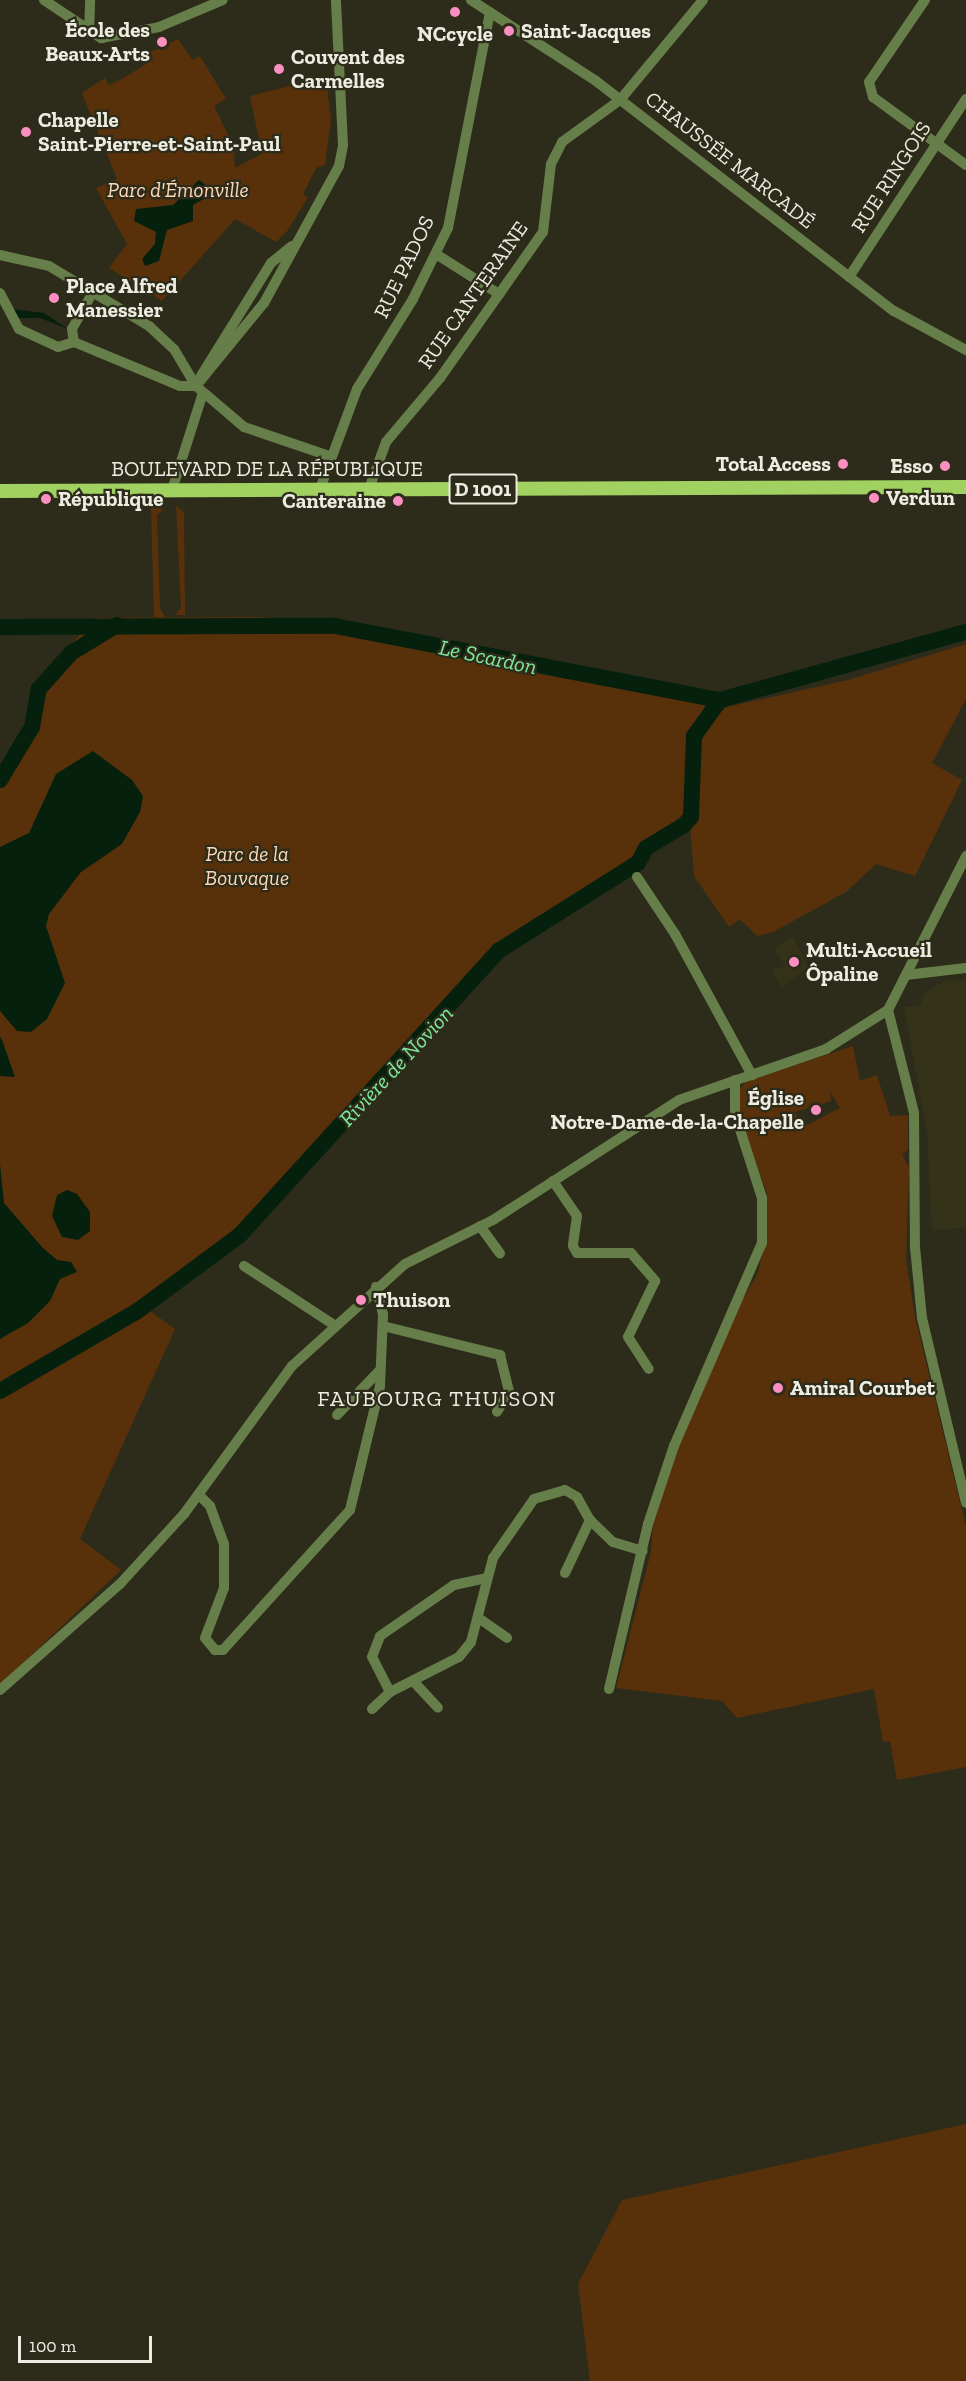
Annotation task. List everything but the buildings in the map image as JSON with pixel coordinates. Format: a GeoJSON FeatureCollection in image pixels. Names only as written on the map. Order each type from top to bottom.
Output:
{"type":"FeatureCollection","features":[{"type":"Feature","properties":{"kind":"main road","name":"BOULEVARD DE LA RÉPUBLIQUE"},"geometry":{"type":"LineString","coordinates":[[0,491],[966,487]]}},
{"type":"Feature","properties":{"kind":"main road","name":"BOULEVARD DE LA RÉPUBLIQUE"},"geometry":{"type":"LineString","coordinates":[[0,500],[966,494]]}},
{"type":"Feature","properties":{"kind":"street"},"geometry":{"type":"LineString","coordinates":[[44,0],[92,34],[124,36],[159,27],[223,0]]}},
{"type":"Feature","properties":{"kind":"street"},"geometry":{"type":"LineString","coordinates":[[90,0],[92,34]]}},
{"type":"Feature","properties":{"kind":"street"},"geometry":{"type":"LineString","coordinates":[[172,490],[199,389],[252,322],[339,166],[343,145],[336,0]]}},
{"type":"Feature","properties":{"kind":"street","name":"CHAUSSÉE MARCADÉ"},"geometry":{"type":"LineString","coordinates":[[471,0],[487,7],[620,100],[905,318],[966,350]]}},
{"type":"Feature","properties":{"kind":"street","name":"RUE CANTERAINE"},"geometry":{"type":"LineString","coordinates":[[369,489],[386,442],[440,378],[543,232],[555,151],[577,128],[620,100],[703,0]]}},
{"type":"Feature","properties":{"kind":"street"},"geometry":{"type":"LineString","coordinates":[[925,0],[869,82],[873,97],[935,146],[966,165]]}},
{"type":"Feature","properties":{"kind":"street","name":"RUE PADOS"},"geometry":{"type":"LineString","coordinates":[[320,489],[329,456],[357,389],[436,254],[448,228],[475,109],[487,7]]}},
{"type":"Feature","properties":{"kind":"street","name":"RUE RINGOIS"},"geometry":{"type":"LineString","coordinates":[[849,277],[966,99]]}},
{"type":"Feature","properties":{"kind":"street"},"geometry":{"type":"LineString","coordinates":[[436,254],[499,294]]}},
{"type":"Feature","properties":{"kind":"street"},"geometry":{"type":"LineString","coordinates":[[0,255],[42,263],[93,292],[174,349],[199,389],[244,427],[329,456]]}},
{"type":"Feature","properties":{"kind":"street"},"geometry":{"type":"LineString","coordinates":[[74,342],[72,329],[93,292]]}},
{"type":"Feature","properties":{"kind":"street"},"geometry":{"type":"LineString","coordinates":[[0,293],[4,310],[19,329],[58,347],[74,342],[180,386],[199,389]]}},
{"type":"Feature","properties":{"kind":"street"},"geometry":{"type":"LineString","coordinates":[[0,1690],[120,1584],[199,1495],[265,1398],[334,1325],[376,1287],[418,1256],[480,1226],[679,1100],[826,1049],[888,1010],[966,856]]}},
{"type":"Feature","properties":{"kind":"street"},"geometry":{"type":"LineString","coordinates":[[637,877],[675,934],[752,1075]]}},
{"type":"Feature","properties":{"kind":"street"},"geometry":{"type":"LineString","coordinates":[[906,975],[966,968]]}},
{"type":"Feature","properties":{"kind":"street"},"geometry":{"type":"LineString","coordinates":[[888,1010],[914,1113],[915,1247],[922,1318],[966,1503]]}},
{"type":"Feature","properties":{"kind":"street"},"geometry":{"type":"LineString","coordinates":[[609,1689],[643,1551],[690,1401],[757,1265],[762,1243],[762,1198],[735,1114],[735,1080]]}},
{"type":"Feature","properties":{"kind":"street"},"geometry":{"type":"LineString","coordinates":[[553,1181],[577,1216],[573,1246],[577,1253],[631,1253],[655,1281],[628,1337],[648,1369]]}},
{"type":"Feature","properties":{"kind":"street"},"geometry":{"type":"LineString","coordinates":[[480,1226],[500,1254]]}},
{"type":"Feature","properties":{"kind":"street"},"geometry":{"type":"LineString","coordinates":[[244,1266],[334,1325]]}},
{"type":"Feature","properties":{"kind":"street"},"geometry":{"type":"LineString","coordinates":[[199,1495],[210,1506],[224,1544],[225,1579],[206,1638],[215,1650],[223,1650],[350,1510],[380,1370],[383,1326],[376,1287]]}},
{"type":"Feature","properties":{"kind":"street"},"geometry":{"type":"LineString","coordinates":[[383,1326],[500,1355],[508,1371],[509,1391],[497,1412]]}},
{"type":"Feature","properties":{"kind":"street"},"geometry":{"type":"LineString","coordinates":[[337,1415],[380,1370]]}},
{"type":"Feature","properties":{"kind":"street"},"geometry":{"type":"LineString","coordinates":[[372,1709],[390,1692],[414,1682],[459,1657],[480,1619],[493,1558],[534,1498],[565,1490],[578,1497],[590,1520],[613,1542],[643,1551]]}},
{"type":"Feature","properties":{"kind":"street"},"geometry":{"type":"LineString","coordinates":[[565,1574],[590,1520]]}},
{"type":"Feature","properties":{"kind":"street"},"geometry":{"type":"LineString","coordinates":[[390,1692],[372,1657],[380,1636],[454,1585],[488,1578]]}},
{"type":"Feature","properties":{"kind":"street"},"geometry":{"type":"LineString","coordinates":[[480,1619],[507,1638]]}},
{"type":"Feature","properties":{"kind":"street"},"geometry":{"type":"LineString","coordinates":[[414,1682],[438,1708]]}},
{"type":"Feature","properties":{"kind":"shaded area"},"geometry":{"type":"Polygon","coordinates":[[[199,180],[210,188],[209,196],[193,205],[193,221],[167,230],[159,261],[145,266],[142,259],[155,244],[156,232],[134,221],[136,209],[173,205],[199,180]]]}},
{"type":"Feature","properties":{"kind":"shaded area"},"geometry":{"type":"Polygon","coordinates":[[[12,309],[44,313],[68,329],[40,318],[16,318],[12,309]]]}},
{"type":"Feature","properties":{"kind":"shaded area"},"geometry":{"type":"Polygon","coordinates":[[[93,751],[132,780],[143,796],[140,812],[122,844],[81,872],[49,914],[46,926],[65,983],[47,1019],[31,1032],[17,1031],[0,1011],[0,847],[29,833],[56,774],[93,751]]]}},
{"type":"Feature","properties":{"kind":"shaded area","name":"Multi-Accueil Ôpaline"},"geometry":{"type":"Polygon","coordinates":[[[792,936],[808,967],[782,987],[771,969],[786,967],[774,949],[792,936]]]}},
{"type":"Feature","properties":{"kind":"shaded area"},"geometry":{"type":"Polygon","coordinates":[[[947,980],[966,981],[966,1227],[932,1231],[927,1131],[904,1007],[920,1006],[925,992],[947,980]]]}},
{"type":"Feature","properties":{"kind":"shaded area"},"geometry":{"type":"Polygon","coordinates":[[[0,1037],[2,1040],[15,1077],[0,1076],[0,1037]]]}},
{"type":"Feature","properties":{"kind":"shaded area"},"geometry":{"type":"Polygon","coordinates":[[[0,1164],[4,1203],[42,1247],[57,1260],[71,1262],[77,1272],[60,1279],[50,1301],[28,1323],[0,1339],[0,1164]]]}},
{"type":"Feature","properties":{"kind":"shaded area"},"geometry":{"type":"Polygon","coordinates":[[[67,1190],[77,1194],[90,1212],[90,1231],[78,1240],[62,1237],[52,1216],[57,1195],[67,1190]]]}},
{"type":"Feature","properties":{"kind":"green space","name":"Parc d'Émonville"},"geometry":{"type":"Polygon","coordinates":[[[178,39],[193,60],[200,56],[226,99],[214,106],[234,147],[235,168],[262,154],[250,96],[289,86],[327,87],[331,120],[325,165],[316,168],[303,194],[308,197],[288,230],[276,242],[235,219],[162,301],[109,268],[127,244],[96,188],[117,179],[82,93],[105,78],[109,85],[120,80],[153,60],[151,52],[178,39]]]}},
{"type":"Feature","properties":{"kind":"green space"},"geometry":{"type":"Polygon","coordinates":[[[151,506],[163,509],[157,515],[160,608],[165,617],[154,617],[151,506]]]}},
{"type":"Feature","properties":{"kind":"green space"},"geometry":{"type":"Polygon","coordinates":[[[176,506],[184,512],[185,615],[175,615],[181,608],[176,506]]]}},
{"type":"Feature","properties":{"kind":"green space","name":"Parc de la Bouvaque"},"geometry":{"type":"Polygon","coordinates":[[[254,617],[339,621],[648,683],[714,690],[689,735],[683,819],[643,844],[633,857],[637,867],[501,955],[267,1214],[207,1258],[150,1311],[175,1329],[80,1539],[121,1570],[0,1685],[0,764],[23,729],[32,685],[96,618],[254,617]]]}},
{"type":"Feature","properties":{"kind":"green space"},"geometry":{"type":"Polygon","coordinates":[[[966,644],[966,699],[932,763],[962,780],[915,876],[876,864],[846,892],[773,932],[757,936],[740,919],[729,927],[694,876],[690,826],[698,803],[699,747],[710,719],[727,707],[848,680],[966,644]]]}},
{"type":"Feature","properties":{"kind":"green space"},"geometry":{"type":"Polygon","coordinates":[[[853,1046],[860,1081],[877,1075],[890,1116],[908,1115],[908,1150],[902,1154],[909,1167],[906,1259],[915,1317],[966,1527],[966,1767],[897,1780],[890,1741],[883,1742],[874,1689],[737,1718],[722,1701],[616,1688],[651,1552],[653,1523],[674,1456],[732,1318],[757,1275],[767,1238],[767,1194],[740,1118],[739,1090],[746,1082],[853,1046]],[[830,1091],[831,1101],[795,1112],[801,1128],[840,1108],[830,1091]]]}},
{"type":"Feature","properties":{"kind":"green space"},"geometry":{"type":"Polygon","coordinates":[[[966,2124],[966,2381],[590,2381],[578,2284],[622,2200],[966,2124]]]}},
{"type":"Feature","properties":{"kind":"waterway"},"geometry":{"type":"LineString","coordinates":[[0,780],[32,727],[39,689],[71,653],[117,625]]}},
{"type":"Feature","properties":{"kind":"waterway","name":"Le Scardon"},"geometry":{"type":"LineString","coordinates":[[0,627],[335,626],[720,700],[966,632]]}},
{"type":"Feature","properties":{"kind":"waterway","name":"Rivière de Novion"},"geometry":{"type":"LineString","coordinates":[[0,1391],[136,1312],[240,1235],[498,951],[638,863],[646,848],[684,825],[691,817],[694,736],[720,700]]}},
{"type":"Feature","properties":{"kind":"place","name":"NCcycle"},"geometry":{"type":"Point","coordinates":[455,12]}},
{"type":"Feature","properties":{"kind":"place","name":"Saint-Jacques"},"geometry":{"type":"Point","coordinates":[509,31]}},
{"type":"Feature","properties":{"kind":"place","name":"École des Beaux-Arts"},"geometry":{"type":"Point","coordinates":[162,42]}},
{"type":"Feature","properties":{"kind":"place","name":"Couvent des Carmelles"},"geometry":{"type":"Point","coordinates":[279,69]}},
{"type":"Feature","properties":{"kind":"place","name":"Chapelle Saint-Pierre-et-Saint-Paul"},"geometry":{"type":"Point","coordinates":[26,132]}},
{"type":"Feature","properties":{"kind":"place","name":"Place Alfred Manessier"},"geometry":{"type":"Point","coordinates":[54,298]}},
{"type":"Feature","properties":{"kind":"place","name":"Total Access"},"geometry":{"type":"Point","coordinates":[843,464]}},
{"type":"Feature","properties":{"kind":"place","name":"Esso"},"geometry":{"type":"Point","coordinates":[945,466]}},
{"type":"Feature","properties":{"kind":"place","name":"Verdun"},"geometry":{"type":"Point","coordinates":[874,498]}},
{"type":"Feature","properties":{"kind":"place","name":"République"},"geometry":{"type":"Point","coordinates":[46,499]}},
{"type":"Feature","properties":{"kind":"place","name":"Canteraine"},"geometry":{"type":"Point","coordinates":[398,501]}},
{"type":"Feature","properties":{"kind":"place","name":"Multi-Accueil Ôpaline"},"geometry":{"type":"Point","coordinates":[794,962]}},
{"type":"Feature","properties":{"kind":"place","name":"Église Notre-Dame-de-la-Chapelle"},"geometry":{"type":"Point","coordinates":[816,1110]}},
{"type":"Feature","properties":{"kind":"place","name":"Thuison"},"geometry":{"type":"Point","coordinates":[361,1300]}},
{"type":"Feature","properties":{"kind":"place","name":"Amiral Courbet"},"geometry":{"type":"Point","coordinates":[778,1388]}},
{"type":"Feature","properties":{"kind":"district","name":"FAUBOURG THUISON"},"geometry":{"type":"Point","coordinates":[437,1399]}}]}
